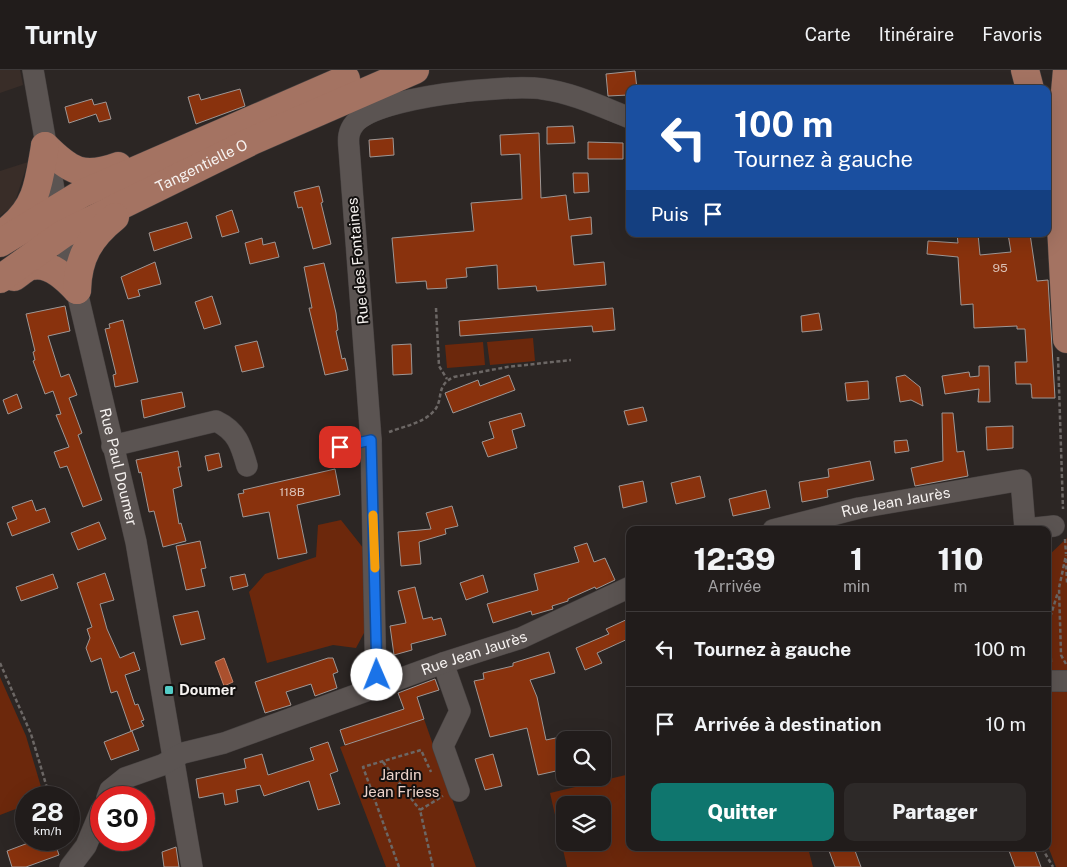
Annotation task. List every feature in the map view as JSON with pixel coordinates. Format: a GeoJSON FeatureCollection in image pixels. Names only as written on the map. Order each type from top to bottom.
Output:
{"type":"FeatureCollection","features":[{"type":"Feature","properties":{"kind":"main road","name":"Tangentielle O"},"geometry":{"type":"LineString","coordinates":[[0,243],[57,207],[184,147],[366,70]]}},
{"type":"Feature","properties":{"kind":"main road","name":"Tangentielle O"},"geometry":{"type":"LineString","coordinates":[[0,279],[64,234],[252,141],[414,70]]}},
{"type":"Feature","properties":{"kind":"main road"},"geometry":{"type":"LineString","coordinates":[[1025,70],[1029,85]]}},
{"type":"Feature","properties":{"kind":"main road"},"geometry":{"type":"LineString","coordinates":[[1060,70],[1067,71],[1058,169],[1058,219],[1067,339]]}},
{"type":"Feature","properties":{"kind":"main road"},"geometry":{"type":"LineString","coordinates":[[45,146],[63,165],[76,171],[92,174],[223,127],[246,122]]}},
{"type":"Feature","properties":{"kind":"main road"},"geometry":{"type":"LineString","coordinates":[[0,236],[24,216],[31,204],[39,179],[45,146]]}},
{"type":"Feature","properties":{"kind":"main road"},"geometry":{"type":"LineString","coordinates":[[64,234],[67,220],[72,214],[86,204],[164,164],[184,147]]}},
{"type":"Feature","properties":{"kind":"main road"},"geometry":{"type":"LineString","coordinates":[[1051,148],[1058,169]]}},
{"type":"Feature","properties":{"kind":"main road"},"geometry":{"type":"LineString","coordinates":[[77,290],[78,273],[89,245],[98,231],[144,195]]}},
{"type":"Feature","properties":{"kind":"main road"},"geometry":{"type":"LineString","coordinates":[[0,264],[51,228],[57,207]]}},
{"type":"Feature","properties":{"kind":"main road"},"geometry":{"type":"LineString","coordinates":[[0,286],[32,266],[53,269],[64,276],[77,290]]}},
{"type":"Feature","properties":{"kind":"street","name":"Rue Paul Doumer"},"geometry":{"type":"LineString","coordinates":[[33,70],[57,207],[136,542],[192,867]]}},
{"type":"Feature","properties":{"kind":"street","name":"Rue des Fontaines"},"geometry":{"type":"LineString","coordinates":[[376,687],[370,438],[348,136],[356,122],[407,101],[455,92],[542,88],[559,92],[626,117]]}},
{"type":"Feature","properties":{"kind":"street"},"geometry":{"type":"LineString","coordinates":[[112,446],[216,421],[227,426],[240,440],[247,466]]}},
{"type":"Feature","properties":{"kind":"street"},"geometry":{"type":"LineString","coordinates":[[340,447],[370,438]]}},
{"type":"Feature","properties":{"kind":"street","name":"Rue Jean Jaurès"},"geometry":{"type":"LineString","coordinates":[[788,526],[859,508],[1021,480],[1025,526]]}},
{"type":"Feature","properties":{"kind":"street","name":"Rue Jean Jaurès"},"geometry":{"type":"LineString","coordinates":[[1045,526],[1059,524]]}},
{"type":"Feature","properties":{"kind":"street","name":"Rue Jean Jaurès"},"geometry":{"type":"LineString","coordinates":[[115,786],[125,778],[162,765],[183,753],[224,743],[443,663],[521,638],[626,589]]}},
{"type":"Feature","properties":{"kind":"street"},"geometry":{"type":"LineString","coordinates":[[443,663],[460,711],[443,746],[449,790]]}},
{"type":"Feature","properties":{"kind":"street"},"geometry":{"type":"LineString","coordinates":[[70,867],[86,846],[90,836]]}},
{"type":"Feature","properties":{"kind":"path"},"geometry":{"type":"LineString","coordinates":[[436,308],[439,366],[448,380]]}},
{"type":"Feature","properties":{"kind":"path"},"geometry":{"type":"LineString","coordinates":[[370,438],[381,436],[424,418],[433,412],[438,402],[440,389],[448,380],[507,367],[571,360]]}},
{"type":"Feature","properties":{"kind":"path"},"geometry":{"type":"LineString","coordinates":[[1062,462],[1059,524],[1066,555],[1067,583]]}},
{"type":"Feature","properties":{"kind":"path"},"geometry":{"type":"LineString","coordinates":[[1051,614],[1066,555]]}},
{"type":"Feature","properties":{"kind":"path"},"geometry":{"type":"LineString","coordinates":[[1059,588],[1061,655],[1067,666]]}},
{"type":"Feature","properties":{"kind":"path"},"geometry":{"type":"LineString","coordinates":[[1051,652],[1055,681]]}},
{"type":"Feature","properties":{"kind":"path"},"geometry":{"type":"LineString","coordinates":[[0,663],[32,734],[47,786]]}},
{"type":"Feature","properties":{"kind":"path"},"geometry":{"type":"LineString","coordinates":[[399,867],[363,767],[421,750],[432,773]]}},
{"type":"Feature","properties":{"kind":"path"},"geometry":{"type":"LineString","coordinates":[[383,761],[420,810],[434,867]]}},
{"type":"Feature","properties":{"kind":"path"},"geometry":{"type":"LineString","coordinates":[[420,810],[443,796],[449,790]]}},
{"type":"Feature","properties":{"kind":"path"},"geometry":{"type":"LineString","coordinates":[[1044,851],[1053,867]]}},
{"type":"Feature","properties":{"kind":"shaded area"},"geometry":{"type":"Polygon","coordinates":[[[0,70],[20,70],[23,85],[0,93],[0,70]]]}},
{"type":"Feature","properties":{"kind":"shaded area"},"geometry":{"type":"Polygon","coordinates":[[[28,162],[14,205],[0,216],[0,171],[28,162]]]}},
{"type":"Feature","properties":{"kind":"shaded area"},"geometry":{"type":"Polygon","coordinates":[[[224,658],[233,682],[224,686],[215,662],[224,658]]]}},
{"type":"Feature","properties":{"kind":"green space"},"geometry":{"type":"Polygon","coordinates":[[[533,338],[535,361],[490,365],[487,342],[533,338]]]}},
{"type":"Feature","properties":{"kind":"green space"},"geometry":{"type":"Polygon","coordinates":[[[483,342],[485,365],[447,368],[445,345],[483,342]]]}},
{"type":"Feature","properties":{"kind":"green space"},"geometry":{"type":"Polygon","coordinates":[[[341,520],[364,549],[365,631],[356,648],[333,645],[267,663],[249,592],[265,574],[316,557],[318,525],[341,520]]]}},
{"type":"Feature","properties":{"kind":"green space"},"geometry":{"type":"Polygon","coordinates":[[[1067,538],[1067,867],[1056,867],[1050,851],[1051,553],[1067,538]]]}},
{"type":"Feature","properties":{"kind":"green space"},"geometry":{"type":"Polygon","coordinates":[[[0,677],[26,736],[41,786],[15,786],[15,809],[0,815],[0,677]]]}},
{"type":"Feature","properties":{"kind":"green space","name":"Jardin Jean Friess"},"geometry":{"type":"Polygon","coordinates":[[[424,719],[476,867],[386,867],[340,747],[424,719]]]}},
{"type":"Feature","properties":{"kind":"green space"},"geometry":{"type":"Polygon","coordinates":[[[626,775],[626,851],[809,851],[813,867],[567,867],[563,851],[611,851],[611,796],[556,796],[556,819],[550,793],[579,786],[611,786],[611,779],[626,775]]]}},
{"type":"Feature","properties":{"kind":"building"},"geometry":{"type":"Polygon","coordinates":[[[635,71],[637,85],[626,85],[626,95],[608,96],[606,74],[635,71]]]}},
{"type":"Feature","properties":{"kind":"building"},"geometry":{"type":"Polygon","coordinates":[[[240,89],[245,106],[196,124],[188,97],[199,94],[201,100],[240,89]]]}},
{"type":"Feature","properties":{"kind":"building"},"geometry":{"type":"Polygon","coordinates":[[[92,99],[94,105],[106,102],[111,119],[99,122],[96,114],[69,123],[65,107],[92,99]]]}},
{"type":"Feature","properties":{"kind":"building"},"geometry":{"type":"Polygon","coordinates":[[[573,126],[575,143],[547,144],[547,127],[573,126]]]}},
{"type":"Feature","properties":{"kind":"building"},"geometry":{"type":"Polygon","coordinates":[[[539,133],[541,198],[566,195],[569,220],[591,217],[592,234],[571,236],[574,265],[604,262],[606,285],[537,291],[536,286],[498,289],[497,265],[466,268],[467,277],[446,279],[447,288],[427,289],[426,281],[396,283],[392,238],[474,231],[471,203],[522,199],[520,154],[501,155],[500,135],[539,133]]]}},
{"type":"Feature","properties":{"kind":"building"},"geometry":{"type":"Polygon","coordinates":[[[393,138],[394,155],[370,157],[369,140],[393,138]]]}},
{"type":"Feature","properties":{"kind":"building"},"geometry":{"type":"Polygon","coordinates":[[[588,142],[623,143],[623,159],[588,159],[588,142]]]}},
{"type":"Feature","properties":{"kind":"building"},"geometry":{"type":"Polygon","coordinates":[[[573,173],[588,173],[589,192],[574,193],[573,173]]]}},
{"type":"Feature","properties":{"kind":"building"},"geometry":{"type":"Polygon","coordinates":[[[319,186],[331,244],[313,249],[302,207],[298,208],[294,192],[319,186]]]}},
{"type":"Feature","properties":{"kind":"building"},"geometry":{"type":"Polygon","coordinates":[[[232,210],[239,232],[222,237],[216,216],[232,210]]]}},
{"type":"Feature","properties":{"kind":"building"},"geometry":{"type":"Polygon","coordinates":[[[187,222],[192,238],[154,251],[149,233],[187,222]]]}},
{"type":"Feature","properties":{"kind":"building"},"geometry":{"type":"Polygon","coordinates":[[[957,237],[978,237],[980,255],[1011,252],[1008,237],[1030,237],[1037,281],[1048,280],[1055,398],[1032,398],[1031,384],[1016,384],[1015,362],[1027,362],[1025,329],[1017,329],[1017,326],[974,328],[973,304],[961,305],[958,257],[927,254],[928,241],[958,243],[957,237]]]}},
{"type":"Feature","properties":{"kind":"building"},"geometry":{"type":"Polygon","coordinates":[[[262,238],[263,245],[275,242],[279,257],[250,264],[245,243],[262,238]]]}},
{"type":"Feature","properties":{"kind":"building"},"geometry":{"type":"Polygon","coordinates":[[[155,262],[161,284],[138,290],[140,296],[128,299],[121,277],[155,262]]]}},
{"type":"Feature","properties":{"kind":"building"},"geometry":{"type":"Polygon","coordinates":[[[324,263],[336,313],[338,330],[336,331],[342,359],[345,358],[348,370],[325,375],[309,308],[312,308],[304,267],[324,263]]]}},
{"type":"Feature","properties":{"kind":"building"},"geometry":{"type":"Polygon","coordinates":[[[212,296],[221,324],[204,329],[195,302],[212,296]]]}},
{"type":"Feature","properties":{"kind":"building"},"geometry":{"type":"Polygon","coordinates":[[[65,306],[70,331],[48,336],[61,377],[69,374],[77,395],[69,398],[82,433],[78,435],[102,500],[83,507],[67,466],[60,468],[54,452],[69,447],[56,415],[61,414],[53,391],[45,394],[33,361],[35,360],[33,352],[35,351],[26,314],[65,306]]]}},
{"type":"Feature","properties":{"kind":"building"},"geometry":{"type":"Polygon","coordinates":[[[613,308],[615,330],[593,332],[592,326],[460,336],[459,321],[613,308]]]}},
{"type":"Feature","properties":{"kind":"building"},"geometry":{"type":"Polygon","coordinates":[[[819,313],[822,330],[802,332],[801,316],[819,313]]]}},
{"type":"Feature","properties":{"kind":"building"},"geometry":{"type":"Polygon","coordinates":[[[123,320],[138,382],[115,387],[113,375],[116,374],[105,329],[110,328],[109,324],[123,320]]]}},
{"type":"Feature","properties":{"kind":"building"},"geometry":{"type":"Polygon","coordinates":[[[257,341],[264,367],[242,372],[235,346],[257,341]]]}},
{"type":"Feature","properties":{"kind":"building"},"geometry":{"type":"Polygon","coordinates":[[[411,344],[412,374],[393,375],[392,345],[411,344]]]}},
{"type":"Feature","properties":{"kind":"building"},"geometry":{"type":"Polygon","coordinates":[[[979,366],[989,366],[990,402],[978,402],[979,389],[945,394],[942,376],[969,372],[970,377],[979,376],[979,366]]]}},
{"type":"Feature","properties":{"kind":"building"},"geometry":{"type":"Polygon","coordinates":[[[509,375],[515,390],[453,413],[445,393],[478,380],[480,386],[509,375]]]}},
{"type":"Feature","properties":{"kind":"building"},"geometry":{"type":"Polygon","coordinates":[[[905,375],[920,387],[923,406],[911,400],[900,402],[896,377],[905,375]]]}},
{"type":"Feature","properties":{"kind":"building"},"geometry":{"type":"Polygon","coordinates":[[[868,381],[869,399],[847,401],[845,383],[868,381]]]}},
{"type":"Feature","properties":{"kind":"building"},"geometry":{"type":"Polygon","coordinates":[[[182,392],[185,407],[144,418],[141,400],[182,392]]]}},
{"type":"Feature","properties":{"kind":"building"},"geometry":{"type":"Polygon","coordinates":[[[17,394],[22,408],[8,414],[3,400],[17,394]]]}},
{"type":"Feature","properties":{"kind":"building"},"geometry":{"type":"Polygon","coordinates":[[[643,407],[647,421],[628,425],[624,411],[643,407]]]}},
{"type":"Feature","properties":{"kind":"building"},"geometry":{"type":"Polygon","coordinates":[[[521,413],[525,426],[512,430],[517,448],[488,457],[482,442],[494,438],[489,422],[521,413]]]}},
{"type":"Feature","properties":{"kind":"building"},"geometry":{"type":"Polygon","coordinates":[[[942,413],[953,413],[957,452],[964,451],[968,476],[915,486],[911,468],[943,461],[942,413]]]}},
{"type":"Feature","properties":{"kind":"building"},"geometry":{"type":"Polygon","coordinates":[[[1013,426],[1013,448],[987,450],[986,427],[1013,426]]]}},
{"type":"Feature","properties":{"kind":"building"},"geometry":{"type":"Polygon","coordinates":[[[907,440],[909,451],[895,453],[894,441],[907,440]]]}},
{"type":"Feature","properties":{"kind":"building"},"geometry":{"type":"Polygon","coordinates":[[[178,451],[181,467],[178,467],[182,486],[173,489],[179,524],[181,523],[186,541],[163,547],[154,511],[149,512],[141,472],[139,473],[136,460],[178,451]]]}},
{"type":"Feature","properties":{"kind":"building"},"geometry":{"type":"Polygon","coordinates":[[[219,453],[222,467],[208,471],[205,456],[219,453]]]}},
{"type":"Feature","properties":{"kind":"building"},"geometry":{"type":"Polygon","coordinates":[[[870,461],[874,480],[827,490],[828,497],[802,502],[799,482],[829,477],[828,469],[870,461]]]}},
{"type":"Feature","properties":{"kind":"building"},"geometry":{"type":"Polygon","coordinates":[[[335,469],[340,495],[297,505],[307,553],[278,559],[269,512],[243,517],[238,494],[244,493],[243,490],[335,469]]]}},
{"type":"Feature","properties":{"kind":"building"},"geometry":{"type":"Polygon","coordinates":[[[700,476],[705,497],[676,504],[671,483],[700,476]]]}},
{"type":"Feature","properties":{"kind":"building"},"geometry":{"type":"Polygon","coordinates":[[[643,481],[647,502],[623,508],[619,486],[643,481]]]}},
{"type":"Feature","properties":{"kind":"building"},"geometry":{"type":"Polygon","coordinates":[[[766,490],[770,508],[733,516],[729,499],[766,490]]]}},
{"type":"Feature","properties":{"kind":"building"},"geometry":{"type":"Polygon","coordinates":[[[32,500],[36,511],[45,508],[50,522],[12,536],[7,523],[17,519],[12,507],[32,500]]]}},
{"type":"Feature","properties":{"kind":"building"},"geometry":{"type":"Polygon","coordinates":[[[452,506],[458,526],[445,529],[446,534],[419,542],[421,564],[401,566],[398,532],[431,529],[426,513],[452,506]]]}},
{"type":"Feature","properties":{"kind":"building"},"geometry":{"type":"Polygon","coordinates":[[[99,522],[106,539],[78,550],[71,533],[99,522]]]}},
{"type":"Feature","properties":{"kind":"building"},"geometry":{"type":"Polygon","coordinates":[[[200,541],[206,568],[201,569],[205,586],[186,590],[176,546],[200,541]]]}},
{"type":"Feature","properties":{"kind":"building"},"geometry":{"type":"Polygon","coordinates":[[[587,543],[594,562],[605,558],[615,580],[552,606],[553,609],[532,615],[531,611],[493,623],[487,604],[538,590],[534,574],[579,562],[574,547],[587,543]]]}},
{"type":"Feature","properties":{"kind":"building"},"geometry":{"type":"Polygon","coordinates":[[[105,573],[114,600],[100,604],[107,629],[120,658],[134,652],[140,670],[125,675],[135,705],[138,704],[144,720],[141,721],[144,726],[131,731],[117,691],[111,693],[101,658],[91,662],[86,648],[90,638],[87,629],[92,627],[77,583],[105,573]]]}},
{"type":"Feature","properties":{"kind":"building"},"geometry":{"type":"Polygon","coordinates":[[[53,574],[58,588],[21,601],[16,587],[53,574]]]}},
{"type":"Feature","properties":{"kind":"building"},"geometry":{"type":"Polygon","coordinates":[[[245,574],[248,586],[233,590],[230,577],[245,574]]]}},
{"type":"Feature","properties":{"kind":"building"},"geometry":{"type":"Polygon","coordinates":[[[483,575],[488,592],[466,600],[460,583],[483,575]]]}},
{"type":"Feature","properties":{"kind":"building"},"geometry":{"type":"Polygon","coordinates":[[[415,587],[423,619],[432,617],[433,620],[441,618],[446,635],[411,644],[412,650],[394,655],[390,626],[406,623],[398,591],[415,587]]]}},
{"type":"Feature","properties":{"kind":"building"},"geometry":{"type":"Polygon","coordinates":[[[198,611],[205,639],[181,645],[173,616],[198,611]]]}},
{"type":"Feature","properties":{"kind":"building"},"geometry":{"type":"Polygon","coordinates":[[[626,620],[626,640],[597,653],[602,663],[585,670],[576,648],[609,634],[606,629],[626,620]]]}},
{"type":"Feature","properties":{"kind":"building"},"geometry":{"type":"Polygon","coordinates":[[[549,652],[555,673],[530,680],[537,697],[546,740],[556,738],[556,771],[538,775],[527,728],[490,737],[474,681],[484,679],[483,673],[513,666],[513,663],[549,652]]]}},
{"type":"Feature","properties":{"kind":"building"},"geometry":{"type":"Polygon","coordinates":[[[333,658],[338,672],[333,674],[337,688],[315,696],[311,684],[286,692],[291,705],[265,713],[255,682],[333,658]]]}},
{"type":"Feature","properties":{"kind":"building"},"geometry":{"type":"Polygon","coordinates":[[[435,679],[439,690],[417,697],[424,719],[345,745],[340,730],[404,709],[398,693],[435,679]]]}},
{"type":"Feature","properties":{"kind":"building"},"geometry":{"type":"Polygon","coordinates":[[[132,731],[139,750],[111,760],[104,742],[132,731]]]}},
{"type":"Feature","properties":{"kind":"building"},"geometry":{"type":"Polygon","coordinates":[[[328,742],[338,771],[330,774],[340,804],[318,810],[309,781],[264,796],[260,785],[236,790],[238,802],[225,805],[223,793],[199,798],[196,779],[246,768],[244,759],[262,754],[268,775],[314,760],[310,748],[328,742]]]}},
{"type":"Feature","properties":{"kind":"building"},"geometry":{"type":"Polygon","coordinates":[[[493,754],[502,786],[485,790],[475,759],[493,754]]]}},
{"type":"Feature","properties":{"kind":"building"},"geometry":{"type":"Polygon","coordinates":[[[176,847],[179,867],[164,867],[162,852],[176,847]]]}},
{"type":"Feature","properties":{"kind":"building"},"geometry":{"type":"Polygon","coordinates":[[[15,848],[15,851],[58,851],[59,855],[26,867],[12,867],[7,851],[15,848]]]}},
{"type":"Feature","properties":{"kind":"building"},"geometry":{"type":"Polygon","coordinates":[[[829,851],[855,851],[861,867],[835,867],[829,851]]]}},
{"type":"Feature","properties":{"kind":"building"},"geometry":{"type":"Polygon","coordinates":[[[1009,851],[1035,851],[1041,867],[1015,867],[1009,851]]]}},
{"type":"Feature","properties":{"kind":"slow traffic"},"geometry":{"type":"LineString","coordinates":[[373,515],[375,568]]}},
{"type":"Feature","properties":{"kind":"place","name":"Doumer"},"geometry":{"type":"Point","coordinates":[169,690]}},
{"type":"Feature","properties":{"kind":"route"},"geometry":{"type":"LineString","coordinates":[[340,447],[371,440],[377,675]]}}]}
